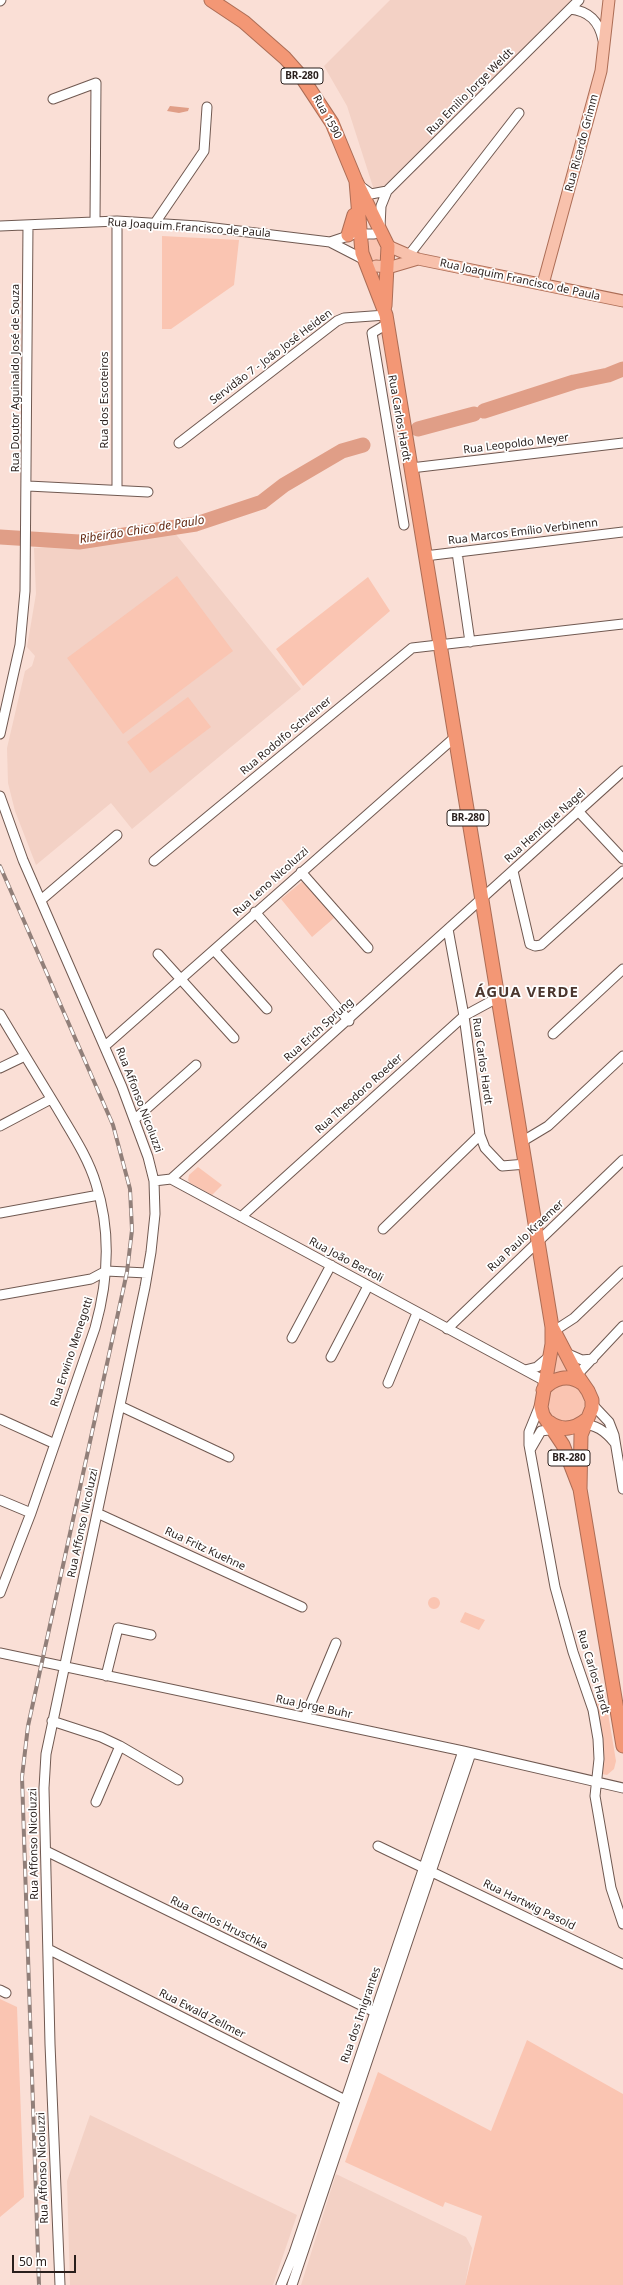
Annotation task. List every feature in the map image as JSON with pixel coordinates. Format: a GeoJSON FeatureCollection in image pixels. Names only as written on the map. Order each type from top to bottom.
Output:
{"type":"FeatureCollection","features":[{"type":"Feature","properties":{"kind":"highway","name":"Rua 1590"},"geometry":{"type":"LineString","coordinates":[[211,0],[258,33],[301,76],[332,123],[356,181]]}},
{"type":"Feature","properties":{"kind":"highway","name":"BR-280"},"geometry":{"type":"LineString","coordinates":[[356,181],[357,237]]}},
{"type":"Feature","properties":{"kind":"highway","name":"BR-280"},"geometry":{"type":"LineString","coordinates":[[356,181],[378,251],[386,316],[454,738],[499,997],[553,1330],[546,1385],[540,1404],[543,1415],[556,1426],[580,1489]]}},
{"type":"Feature","properties":{"kind":"highway"},"geometry":{"type":"LineString","coordinates":[[357,237],[365,238],[378,251]]}},
{"type":"Feature","properties":{"kind":"highway","name":"BR-280"},"geometry":{"type":"LineString","coordinates":[[378,251],[386,316]]}},
{"type":"Feature","properties":{"kind":"highway","name":"BR-280"},"geometry":{"type":"LineString","coordinates":[[553,1330],[577,1379],[588,1390],[592,1404],[583,1422],[580,1451],[580,1489],[623,1746]]}},
{"type":"Feature","properties":{"kind":"highway"},"geometry":{"type":"LineString","coordinates":[[546,1385],[562,1378],[577,1379]]}},
{"type":"Feature","properties":{"kind":"highway"},"geometry":{"type":"LineString","coordinates":[[556,1426],[583,1422]]}},
{"type":"Feature","properties":{"kind":"main road","name":"Rua Ricardo Grimm"},"geometry":{"type":"LineString","coordinates":[[543,284],[601,72],[609,0]]}},
{"type":"Feature","properties":{"kind":"main road","name":"Rua Joaquim Francisco de Paula"},"geometry":{"type":"LineString","coordinates":[[378,251],[623,301]]}},
{"type":"Feature","properties":{"kind":"main road"},"geometry":{"type":"LineString","coordinates":[[378,251],[413,257]]}},
{"type":"Feature","properties":{"kind":"street","name":"Rua Emilio Jorge Weldt"},"geometry":{"type":"LineString","coordinates":[[378,251],[381,206],[387,191],[579,0]]}},
{"type":"Feature","properties":{"kind":"street"},"geometry":{"type":"LineString","coordinates":[[570,10],[581,10],[593,18],[600,28],[604,46]]}},
{"type":"Feature","properties":{"kind":"street"},"geometry":{"type":"LineString","coordinates":[[53,99],[96,83],[95,221]]}},
{"type":"Feature","properties":{"kind":"street"},"geometry":{"type":"LineString","coordinates":[[155,223],[204,151],[207,107]]}},
{"type":"Feature","properties":{"kind":"street"},"geometry":{"type":"LineString","coordinates":[[413,257],[519,113]]}},
{"type":"Feature","properties":{"kind":"street"},"geometry":{"type":"LineString","coordinates":[[356,181],[363,189],[371,194],[387,191]]}},
{"type":"Feature","properties":{"kind":"street","name":"Rua Joaquim Francisco de Paula"},"geometry":{"type":"LineString","coordinates":[[0,226],[95,221],[155,223],[294,236],[378,251]]}},
{"type":"Feature","properties":{"kind":"street","name":"Rua dos Escoteiros"},"geometry":{"type":"LineString","coordinates":[[117,221],[117,490]]}},
{"type":"Feature","properties":{"kind":"street","name":"Rua Doutor Aguinaldo José de Souza"},"geometry":{"type":"LineString","coordinates":[[0,734],[21,638],[27,546],[28,225]]}},
{"type":"Feature","properties":{"kind":"street"},"geometry":{"type":"LineString","coordinates":[[330,242],[357,237]]}},
{"type":"Feature","properties":{"kind":"street","name":"Servidão 7 - João José Heiden"},"geometry":{"type":"LineString","coordinates":[[179,443],[328,327],[344,318],[386,316]]}},
{"type":"Feature","properties":{"kind":"street","name":"Rua Carlos Hardt"},"geometry":{"type":"LineString","coordinates":[[386,316],[372,333],[404,526]]}},
{"type":"Feature","properties":{"kind":"street","name":"Rua Leopoldo Meyer"},"geometry":{"type":"LineString","coordinates":[[411,468],[623,443]]}},
{"type":"Feature","properties":{"kind":"street"},"geometry":{"type":"LineString","coordinates":[[28,486],[148,492]]}},
{"type":"Feature","properties":{"kind":"street","name":"Rua Marcos Emílio Verbinenn"},"geometry":{"type":"LineString","coordinates":[[425,556],[623,532]]}},
{"type":"Feature","properties":{"kind":"street"},"geometry":{"type":"LineString","coordinates":[[457,552],[470,642]]}},
{"type":"Feature","properties":{"kind":"street","name":"Rua Rodolfo Schreiner"},"geometry":{"type":"LineString","coordinates":[[154,861],[412,648],[623,624]]}},
{"type":"Feature","properties":{"kind":"street","name":"Rua Leno Nicoluzzi"},"geometry":{"type":"LineString","coordinates":[[105,1046],[255,912],[454,738]]}},
{"type":"Feature","properties":{"kind":"street","name":"Rua Henrique Nagel"},"geometry":{"type":"LineString","coordinates":[[482,898],[623,771]]}},
{"type":"Feature","properties":{"kind":"street","name":"Rua Affonso Nicoluzzi"},"geometry":{"type":"LineString","coordinates":[[0,796],[7,820],[135,1119],[154,1181],[154,1227],[147,1273],[52,1721],[44,1771],[48,1949],[60,2285]]}},
{"type":"Feature","properties":{"kind":"street"},"geometry":{"type":"LineString","coordinates":[[578,811],[623,859]]}},
{"type":"Feature","properties":{"kind":"street"},"geometry":{"type":"LineString","coordinates":[[41,900],[117,836]]}},
{"type":"Feature","properties":{"kind":"street"},"geometry":{"type":"LineString","coordinates":[[513,871],[530,944],[535,946],[540,945],[623,871]]}},
{"type":"Feature","properties":{"kind":"street"},"geometry":{"type":"LineString","coordinates":[[301,872],[368,948]]}},
{"type":"Feature","properties":{"kind":"street","name":"Rua Erich Sprung"},"geometry":{"type":"LineString","coordinates":[[171,1179],[349,1020],[482,898]]}},
{"type":"Feature","properties":{"kind":"street"},"geometry":{"type":"LineString","coordinates":[[255,912],[349,1020]]}},
{"type":"Feature","properties":{"kind":"street","name":"Rua Carlos Hardt"},"geometry":{"type":"LineString","coordinates":[[448,929],[464,1016],[480,1136],[485,1148],[502,1166],[526,1164]]}},
{"type":"Feature","properties":{"kind":"street"},"geometry":{"type":"LineString","coordinates":[[214,950],[267,1009]]}},
{"type":"Feature","properties":{"kind":"street"},"geometry":{"type":"LineString","coordinates":[[158,954],[234,1038]]}},
{"type":"Feature","properties":{"kind":"street"},"geometry":{"type":"LineString","coordinates":[[553,1034],[623,969]]}},
{"type":"Feature","properties":{"kind":"street","name":"Rua Theodoro Roeder"},"geometry":{"type":"LineString","coordinates":[[241,1218],[464,1016],[499,997]]}},
{"type":"Feature","properties":{"kind":"street","name":"Rua Erwino Menegotti"},"geometry":{"type":"LineString","coordinates":[[0,1014],[51,1099],[90,1169],[99,1195],[103,1217],[106,1271],[102,1304],[95,1328],[31,1513],[0,1593]]}},
{"type":"Feature","properties":{"kind":"street"},"geometry":{"type":"LineString","coordinates":[[0,1068],[25,1056]]}},
{"type":"Feature","properties":{"kind":"street"},"geometry":{"type":"LineString","coordinates":[[523,1141],[548,1126],[623,1056]]}},
{"type":"Feature","properties":{"kind":"street"},"geometry":{"type":"LineString","coordinates":[[135,1119],[196,1064]]}},
{"type":"Feature","properties":{"kind":"street"},"geometry":{"type":"LineString","coordinates":[[0,1126],[51,1099]]}},
{"type":"Feature","properties":{"kind":"street"},"geometry":{"type":"LineString","coordinates":[[383,1230],[480,1136]]}},
{"type":"Feature","properties":{"kind":"street","name":"Rua Paulo Kraemer"},"geometry":{"type":"LineString","coordinates":[[447,1329],[623,1160]]}},
{"type":"Feature","properties":{"kind":"street"},"geometry":{"type":"LineString","coordinates":[[154,1181],[171,1179]]}},
{"type":"Feature","properties":{"kind":"street","name":"Rua João Bertoli"},"geometry":{"type":"LineString","coordinates":[[171,1179],[525,1370],[546,1385]]}},
{"type":"Feature","properties":{"kind":"street"},"geometry":{"type":"LineString","coordinates":[[0,1212],[99,1195]]}},
{"type":"Feature","properties":{"kind":"street"},"geometry":{"type":"LineString","coordinates":[[292,1338],[331,1266]]}},
{"type":"Feature","properties":{"kind":"street"},"geometry":{"type":"LineString","coordinates":[[0,1295],[91,1279],[106,1271],[147,1273]]}},
{"type":"Feature","properties":{"kind":"street"},"geometry":{"type":"LineString","coordinates":[[553,1330],[574,1318],[623,1271]]}},
{"type":"Feature","properties":{"kind":"street"},"geometry":{"type":"LineString","coordinates":[[331,1357],[368,1286]]}},
{"type":"Feature","properties":{"kind":"street"},"geometry":{"type":"LineString","coordinates":[[390,1384],[419,1314]]}},
{"type":"Feature","properties":{"kind":"street"},"geometry":{"type":"LineString","coordinates":[[577,1379],[623,1326]]}},
{"type":"Feature","properties":{"kind":"street"},"geometry":{"type":"LineString","coordinates":[[563,1350],[579,1360],[593,1359]]}},
{"type":"Feature","properties":{"kind":"street"},"geometry":{"type":"LineString","coordinates":[[525,1370],[537,1367],[550,1356]]}},
{"type":"Feature","properties":{"kind":"street","name":"Rua Carlos Hardt"},"geometry":{"type":"LineString","coordinates":[[540,1404],[530,1432],[530,1451],[555,1587],[593,1710],[599,1746],[599,1769],[596,1781],[595,1796],[608,1871],[623,1924]]}},
{"type":"Feature","properties":{"kind":"street"},"geometry":{"type":"LineString","coordinates":[[592,1404],[609,1422],[615,1444],[623,1489]]}},
{"type":"Feature","properties":{"kind":"street"},"geometry":{"type":"LineString","coordinates":[[120,1406],[229,1457]]}},
{"type":"Feature","properties":{"kind":"street"},"geometry":{"type":"LineString","coordinates":[[0,1419],[55,1444]]}},
{"type":"Feature","properties":{"kind":"street"},"geometry":{"type":"LineString","coordinates":[[583,1422],[602,1429],[615,1444]]}},
{"type":"Feature","properties":{"kind":"street"},"geometry":{"type":"LineString","coordinates":[[530,1451],[533,1441],[541,1431],[556,1426]]}},
{"type":"Feature","properties":{"kind":"street"},"geometry":{"type":"LineString","coordinates":[[0,1500],[31,1513]]}},
{"type":"Feature","properties":{"kind":"street","name":"Rua Fritz Kuehne"},"geometry":{"type":"LineString","coordinates":[[97,1513],[302,1607]]}},
{"type":"Feature","properties":{"kind":"street"},"geometry":{"type":"LineString","coordinates":[[106,1676],[118,1628],[151,1635]]}},
{"type":"Feature","properties":{"kind":"street"},"geometry":{"type":"LineString","coordinates":[[305,1717],[336,1643]]}},
{"type":"Feature","properties":{"kind":"street","name":"Rua Jorge Buhr"},"geometry":{"type":"LineString","coordinates":[[0,1653],[467,1752],[623,1788]]}},
{"type":"Feature","properties":{"kind":"street"},"geometry":{"type":"LineString","coordinates":[[52,1721],[101,1737],[120,1746],[178,1780]]}},
{"type":"Feature","properties":{"kind":"street"},"geometry":{"type":"LineString","coordinates":[[96,1802],[120,1746]]}},
{"type":"Feature","properties":{"kind":"street","name":"Rua dos Imigrantes"},"geometry":{"type":"LineString","coordinates":[[292,2285],[378,2014],[467,1752]]}},
{"type":"Feature","properties":{"kind":"street","name":"Rua Hartwig Pasold"},"geometry":{"type":"LineString","coordinates":[[378,1846],[623,1964]]}},
{"type":"Feature","properties":{"kind":"street","name":"Rua Carlos Hruschka"},"geometry":{"type":"LineString","coordinates":[[46,1851],[378,2014]]}},
{"type":"Feature","properties":{"kind":"street","name":"Rua Ewald Zellmer"},"geometry":{"type":"LineString","coordinates":[[48,1949],[345,2100]]}},
{"type":"Feature","properties":{"kind":"street","name":"Rua dos Imigrantes"},"geometry":{"type":"LineString","coordinates":[[281,2285],[294,2253],[345,2100],[378,2014]]}},
{"type":"Feature","properties":{"kind":"shaded area"},"geometry":{"type":"Polygon","coordinates":[[[390,0],[577,0],[387,188],[374,190],[347,106],[324,66],[390,0]]]}},
{"type":"Feature","properties":{"kind":"shaded area"},"geometry":{"type":"Polygon","coordinates":[[[170,106],[189,108],[188,111],[179,113],[167,111],[170,106]]]}},
{"type":"Feature","properties":{"kind":"shaded area"},"geometry":{"type":"Polygon","coordinates":[[[162,236],[239,240],[234,285],[171,329],[162,329],[162,236]]]}},
{"type":"Feature","properties":{"kind":"shaded area"},"geometry":{"type":"Polygon","coordinates":[[[375,239],[382,242],[383,257],[375,261],[370,258],[366,244],[370,240],[375,239]]]}},
{"type":"Feature","properties":{"kind":"shaded area"},"geometry":{"type":"Polygon","coordinates":[[[174,532],[301,689],[132,829],[111,803],[36,865],[15,811],[8,783],[7,748],[25,671],[32,666],[35,656],[27,647],[36,594],[34,548],[106,543],[174,532]]]}},
{"type":"Feature","properties":{"kind":"shaded area"},"geometry":{"type":"Polygon","coordinates":[[[177,576],[233,651],[123,734],[67,658],[177,576]]]}},
{"type":"Feature","properties":{"kind":"shaded area"},"geometry":{"type":"Polygon","coordinates":[[[368,577],[390,611],[303,686],[276,649],[368,577]]]}},
{"type":"Feature","properties":{"kind":"shaded area"},"geometry":{"type":"Polygon","coordinates":[[[188,697],[211,727],[150,773],[127,742],[188,697]]]}},
{"type":"Feature","properties":{"kind":"shaded area"},"geometry":{"type":"Polygon","coordinates":[[[304,880],[334,918],[312,937],[281,899],[304,880]]]}},
{"type":"Feature","properties":{"kind":"shaded area"},"geometry":{"type":"Polygon","coordinates":[[[198,1167],[222,1185],[212,1195],[190,1183],[188,1180],[189,1175],[198,1167]]]}},
{"type":"Feature","properties":{"kind":"shaded area"},"geometry":{"type":"Polygon","coordinates":[[[557,1350],[573,1372],[551,1374],[557,1350]]]}},
{"type":"Feature","properties":{"kind":"shaded area"},"geometry":{"type":"Polygon","coordinates":[[[562,1384],[570,1384],[580,1389],[584,1396],[584,1410],[580,1417],[570,1422],[562,1422],[552,1417],[550,1414],[547,1407],[547,1399],[552,1389],[555,1387],[562,1384]]]}},
{"type":"Feature","properties":{"kind":"shaded area"},"geometry":{"type":"Polygon","coordinates":[[[432,1597],[436,1597],[440,1603],[436,1609],[432,1609],[428,1605],[428,1601],[432,1597]]]}},
{"type":"Feature","properties":{"kind":"shaded area"},"geometry":{"type":"Polygon","coordinates":[[[465,1612],[485,1620],[479,1630],[460,1622],[465,1612]]]}},
{"type":"Feature","properties":{"kind":"shaded area"},"geometry":{"type":"Polygon","coordinates":[[[605,1695],[616,1761],[614,1769],[607,1775],[602,1774],[591,1699],[605,1695]]]}},
{"type":"Feature","properties":{"kind":"shaded area"},"geometry":{"type":"Polygon","coordinates":[[[0,1999],[17,2007],[24,2197],[0,2217],[0,1999]]]}},
{"type":"Feature","properties":{"kind":"shaded area"},"geometry":{"type":"Polygon","coordinates":[[[527,2040],[623,2094],[623,2285],[465,2285],[482,2216],[445,2202],[443,2207],[345,2162],[378,2072],[491,2131],[527,2040]]]}},
{"type":"Feature","properties":{"kind":"shaded area"},"geometry":{"type":"Polygon","coordinates":[[[90,2115],[297,2215],[273,2285],[70,2285],[67,2181],[90,2115]]]}},
{"type":"Feature","properties":{"kind":"shaded area"},"geometry":{"type":"Polygon","coordinates":[[[336,2174],[466,2237],[472,2248],[465,2285],[301,2285],[336,2174]]]}},
{"type":"Feature","properties":{"kind":"waterway","name":"Ribeirão Chico de Paulo"},"geometry":{"type":"LineString","coordinates":[[484,411],[574,382],[608,375],[623,369]]}},
{"type":"Feature","properties":{"kind":"waterway","name":"Ribeirão Chico de Paulo"},"geometry":{"type":"LineString","coordinates":[[418,429],[474,414]]}},
{"type":"Feature","properties":{"kind":"waterway","name":"Ribeirão Chico de Paulo"},"geometry":{"type":"LineString","coordinates":[[0,537],[79,542],[196,524],[262,502],[284,485],[342,451],[363,445]]}},
{"type":"Feature","properties":{"kind":"railway"},"geometry":{"type":"LineString","coordinates":[[0,866],[113,1125],[130,1189],[132,1230],[127,1272],[28,1726],[22,1777],[39,2285]]}},
{"type":"Feature","properties":{"kind":"district","name":"ÁGUA VERDE"},"geometry":{"type":"Point","coordinates":[527,993]}}]}
